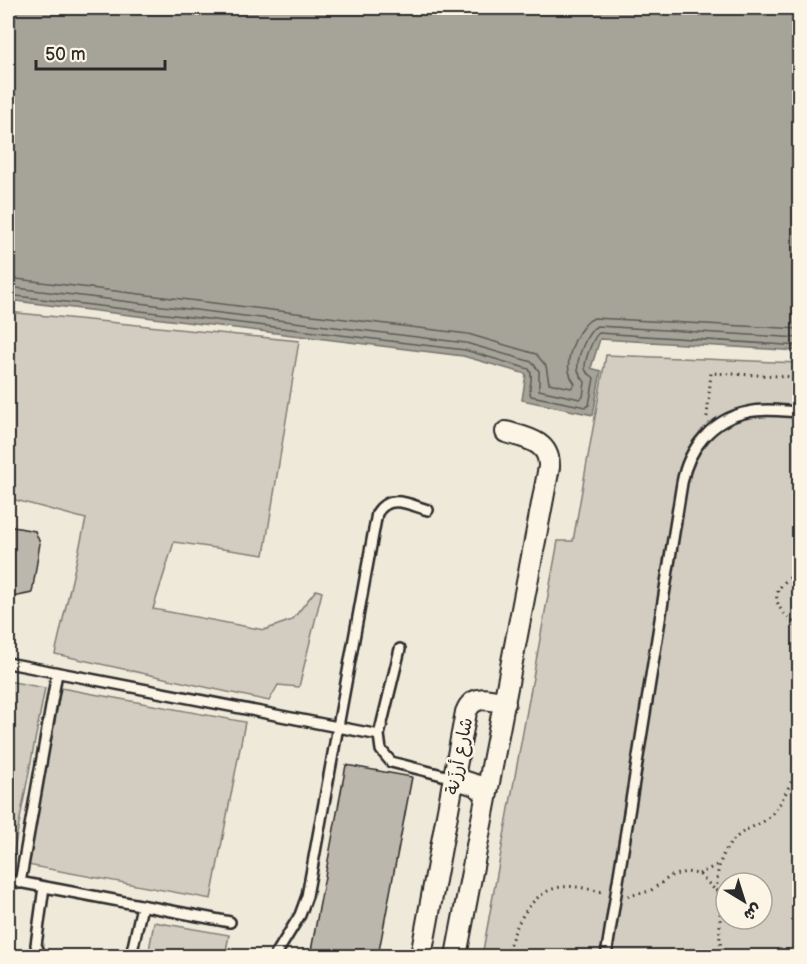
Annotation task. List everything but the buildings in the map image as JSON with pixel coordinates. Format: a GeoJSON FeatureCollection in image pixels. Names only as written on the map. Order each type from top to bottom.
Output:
{"type":"FeatureCollection","features":[{"type":"Feature","properties":{"kind":"street"},"geometry":{"type":"LineString","coordinates":[[505,703],[549,460],[540,444],[506,432]]}},
{"type":"Feature","properties":{"kind":"street","name":"شارع أرزَنة"},"geometry":{"type":"LineString","coordinates":[[421,957],[468,707],[472,702],[483,698],[505,703],[456,957]]}},
{"type":"Feature","properties":{"kind":"street"},"geometry":{"type":"LineString","coordinates":[[454,778],[475,785],[486,793]]}},
{"type":"Feature","properties":{"kind":"lane"},"geometry":{"type":"LineString","coordinates":[[606,957],[684,472],[692,452],[706,434],[725,420],[748,412],[800,412]]}},
{"type":"Feature","properties":{"kind":"lane"},"geometry":{"type":"LineString","coordinates":[[275,957],[300,915],[307,896],[377,513],[381,507],[392,501],[428,510]]}},
{"type":"Feature","properties":{"kind":"lane"},"geometry":{"type":"LineString","coordinates":[[400,649],[379,735],[381,750],[391,762],[454,778]]}},
{"type":"Feature","properties":{"kind":"lane"},"geometry":{"type":"LineString","coordinates":[[8,663],[379,735]]}},
{"type":"Feature","properties":{"kind":"lane"},"geometry":{"type":"LineString","coordinates":[[20,883],[57,673]]}},
{"type":"Feature","properties":{"kind":"lane"},"geometry":{"type":"LineString","coordinates":[[8,880],[230,922]]}},
{"type":"Feature","properties":{"kind":"lane"},"geometry":{"type":"LineString","coordinates":[[41,957],[36,945],[44,887]]}},
{"type":"Feature","properties":{"kind":"lane"},"geometry":{"type":"LineString","coordinates":[[131,957],[142,906]]}},
{"type":"Feature","properties":{"kind":"path"},"geometry":{"type":"LineString","coordinates":[[706,434],[711,373],[800,377]]}},
{"type":"Feature","properties":{"kind":"path"},"geometry":{"type":"LineString","coordinates":[[800,571],[780,585],[776,595],[778,606],[800,628]]}},
{"type":"Feature","properties":{"kind":"path"},"geometry":{"type":"LineString","coordinates":[[718,871],[719,864],[733,841],[747,830],[762,823],[775,811],[800,764]]}},
{"type":"Feature","properties":{"kind":"path"},"geometry":{"type":"LineString","coordinates":[[507,957],[513,937],[525,912],[532,903],[550,890],[568,886],[616,894],[641,895],[671,876],[686,872],[699,874],[719,864]]}},
{"type":"Feature","properties":{"kind":"path"},"geometry":{"type":"LineString","coordinates":[[699,874],[714,889]]}},
{"type":"Feature","properties":{"kind":"path"},"geometry":{"type":"LineString","coordinates":[[719,931],[719,941],[724,957]]}},
{"type":"Feature","properties":{"kind":"shaded area"},"geometry":{"type":"Polygon","coordinates":[[[8,312],[299,341],[264,555],[174,542],[153,609],[264,630],[292,620],[316,590],[322,592],[299,687],[278,685],[269,701],[55,654],[86,519],[8,498],[8,312]]]}},
{"type":"Feature","properties":{"kind":"shaded area"},"geometry":{"type":"Polygon","coordinates":[[[606,355],[799,363],[799,956],[482,956],[558,541],[573,541],[606,355]]]}},
{"type":"Feature","properties":{"kind":"shaded area"},"geometry":{"type":"Polygon","coordinates":[[[8,681],[45,688],[11,866],[8,865],[8,681]]]}},
{"type":"Feature","properties":{"kind":"shaded area"},"geometry":{"type":"Polygon","coordinates":[[[61,688],[245,722],[211,899],[27,865],[61,688]]]}},
{"type":"Feature","properties":{"kind":"shaded area"},"geometry":{"type":"Polygon","coordinates":[[[154,922],[229,935],[225,956],[148,956],[154,922]]]}},
{"type":"Feature","properties":{"kind":"water"},"geometry":{"type":"Polygon","coordinates":[[[8,8],[799,8],[799,351],[600,339],[591,368],[601,371],[593,415],[522,400],[526,374],[463,356],[8,300],[8,8]]]}}]}
